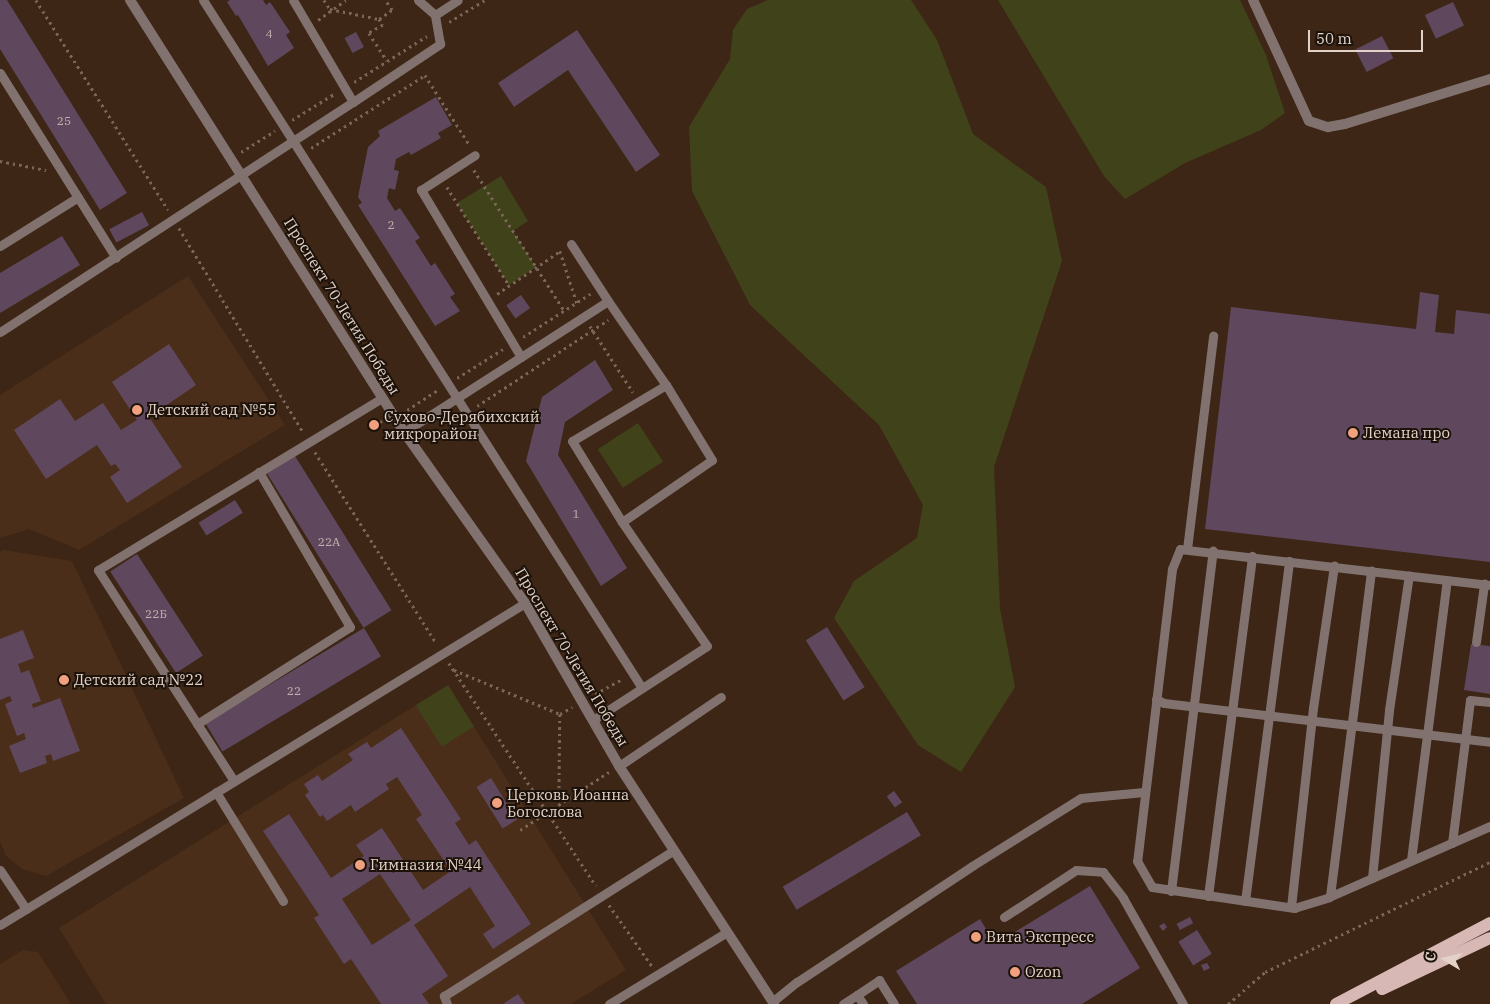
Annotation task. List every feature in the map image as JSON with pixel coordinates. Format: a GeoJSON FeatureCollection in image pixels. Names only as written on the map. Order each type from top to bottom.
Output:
{"type":"FeatureCollection","features":[{"type":"Feature","properties":{"kind":"main road"},"geometry":{"type":"LineString","coordinates":[[1336,1004],[1490,923]]}},
{"type":"Feature","properties":{"kind":"main road"},"geometry":{"type":"LineString","coordinates":[[1353,1004],[1490,938]]}},
{"type":"Feature","properties":{"kind":"street","name":"Проспект 70-Летия Победы"},"geometry":{"type":"LineString","coordinates":[[130,0],[232,158],[404,432],[525,603],[619,766],[773,1003]]}},
{"type":"Feature","properties":{"kind":"street"},"geometry":{"type":"LineString","coordinates":[[1253,0],[1309,121],[1315,123],[1328,127],[1345,124],[1490,79]]}},
{"type":"Feature","properties":{"kind":"lane"},"geometry":{"type":"LineString","coordinates":[[203,0],[455,399],[642,688]]}},
{"type":"Feature","properties":{"kind":"lane"},"geometry":{"type":"LineString","coordinates":[[293,0],[353,102]]}},
{"type":"Feature","properties":{"kind":"lane"},"geometry":{"type":"LineString","coordinates":[[0,332],[175,220],[291,140],[353,102],[440,44],[435,15],[418,0]]}},
{"type":"Feature","properties":{"kind":"lane"},"geometry":{"type":"LineString","coordinates":[[435,15],[458,0]]}},
{"type":"Feature","properties":{"kind":"lane"},"geometry":{"type":"LineString","coordinates":[[0,72],[116,258]]}},
{"type":"Feature","properties":{"kind":"lane"},"geometry":{"type":"LineString","coordinates":[[471,158],[421,190],[521,357]]}},
{"type":"Feature","properties":{"kind":"lane"},"geometry":{"type":"LineString","coordinates":[[0,246],[78,197]]}},
{"type":"Feature","properties":{"kind":"lane"},"geometry":{"type":"LineString","coordinates":[[571,244],[666,384],[712,460],[622,522]]}},
{"type":"Feature","properties":{"kind":"lane"},"geometry":{"type":"LineString","coordinates":[[404,432],[608,300]]}},
{"type":"Feature","properties":{"kind":"lane"},"geometry":{"type":"LineString","coordinates":[[1188,549],[1214,336]]}},
{"type":"Feature","properties":{"kind":"lane"},"geometry":{"type":"LineString","coordinates":[[593,720],[707,646],[622,522],[572,441],[666,384]]}},
{"type":"Feature","properties":{"kind":"lane"},"geometry":{"type":"LineString","coordinates":[[234,781],[98,570],[382,398]]}},
{"type":"Feature","properties":{"kind":"lane"},"geometry":{"type":"LineString","coordinates":[[197,724],[350,627],[259,472]]}},
{"type":"Feature","properties":{"kind":"lane"},"geometry":{"type":"LineString","coordinates":[[1476,642],[1487,585],[1213,551],[1180,549],[1172,569],[1144,792],[1144,816],[1137,861],[1152,887],[1171,892],[1290,907],[1304,907],[1490,826]]}},
{"type":"Feature","properties":{"kind":"lane"},"geometry":{"type":"LineString","coordinates":[[1171,892],[1213,551]]}},
{"type":"Feature","properties":{"kind":"lane"},"geometry":{"type":"LineString","coordinates":[[1208,896],[1252,556]]}},
{"type":"Feature","properties":{"kind":"lane"},"geometry":{"type":"LineString","coordinates":[[1245,901],[1271,716],[1289,560]]}},
{"type":"Feature","properties":{"kind":"lane"},"geometry":{"type":"LineString","coordinates":[[1290,907],[1334,566]]}},
{"type":"Feature","properties":{"kind":"lane"},"geometry":{"type":"LineString","coordinates":[[1330,896],[1371,570]]}},
{"type":"Feature","properties":{"kind":"lane"},"geometry":{"type":"LineString","coordinates":[[1372,878],[1409,575]]}},
{"type":"Feature","properties":{"kind":"lane"},"geometry":{"type":"LineString","coordinates":[[1411,860],[1448,580]]}},
{"type":"Feature","properties":{"kind":"lane"},"geometry":{"type":"LineString","coordinates":[[0,925],[525,603]]}},
{"type":"Feature","properties":{"kind":"lane"},"geometry":{"type":"LineString","coordinates":[[619,766],[721,697]]}},
{"type":"Feature","properties":{"kind":"lane"},"geometry":{"type":"LineString","coordinates":[[1156,699],[1194,707],[1490,742]]}},
{"type":"Feature","properties":{"kind":"lane"},"geometry":{"type":"LineString","coordinates":[[1452,843],[1470,700],[1490,702]]}},
{"type":"Feature","properties":{"kind":"lane"},"geometry":{"type":"LineString","coordinates":[[216,792],[283,901]]}},
{"type":"Feature","properties":{"kind":"lane"},"geometry":{"type":"LineString","coordinates":[[773,1003],[797,982],[955,877],[1081,798],[1144,792]]}},
{"type":"Feature","properties":{"kind":"lane"},"geometry":{"type":"LineString","coordinates":[[448,1004],[444,996],[674,850]]}},
{"type":"Feature","properties":{"kind":"lane"},"geometry":{"type":"LineString","coordinates":[[0,870],[26,909]]}},
{"type":"Feature","properties":{"kind":"lane"},"geometry":{"type":"LineString","coordinates":[[1004,917],[1076,870],[1103,872],[1123,898],[1183,1004]]}},
{"type":"Feature","properties":{"kind":"lane"},"geometry":{"type":"LineString","coordinates":[[609,1004],[727,932]]}},
{"type":"Feature","properties":{"kind":"lane"},"geometry":{"type":"LineString","coordinates":[[843,1004],[879,980],[894,1004]]}},
{"type":"Feature","properties":{"kind":"lane"},"geometry":{"type":"LineString","coordinates":[[857,995],[863,1004]]}},
{"type":"Feature","properties":{"kind":"path"},"geometry":{"type":"LineString","coordinates":[[36,0],[175,220],[309,442],[442,653],[602,896],[658,973]]}},
{"type":"Feature","properties":{"kind":"path"},"geometry":{"type":"LineString","coordinates":[[324,0],[330,9],[379,19],[383,25],[369,33],[388,61]]}},
{"type":"Feature","properties":{"kind":"path"},"geometry":{"type":"LineString","coordinates":[[309,27],[330,9],[346,0]]}},
{"type":"Feature","properties":{"kind":"path"},"geometry":{"type":"LineString","coordinates":[[379,19],[392,10],[385,0]]}},
{"type":"Feature","properties":{"kind":"path"},"geometry":{"type":"LineString","coordinates":[[232,158],[485,0]]}},
{"type":"Feature","properties":{"kind":"path"},"geometry":{"type":"LineString","coordinates":[[302,154],[425,75],[471,158],[564,310]]}},
{"type":"Feature","properties":{"kind":"path"},"geometry":{"type":"LineString","coordinates":[[0,161],[63,173]]}},
{"type":"Feature","properties":{"kind":"path"},"geometry":{"type":"LineString","coordinates":[[441,177],[509,285],[536,267]]}},
{"type":"Feature","properties":{"kind":"path"},"geometry":{"type":"LineString","coordinates":[[465,413],[617,314]]}},
{"type":"Feature","properties":{"kind":"path"},"geometry":{"type":"LineString","coordinates":[[374,425],[382,421]]}},
{"type":"Feature","properties":{"kind":"path"},"geometry":{"type":"LineString","coordinates":[[454,670],[560,714]]}},
{"type":"Feature","properties":{"kind":"path"},"geometry":{"type":"LineString","coordinates":[[595,694],[632,673]]}},
{"type":"Feature","properties":{"kind":"path"},"geometry":{"type":"LineString","coordinates":[[560,714],[573,706]]}},
{"type":"Feature","properties":{"kind":"path"},"geometry":{"type":"LineString","coordinates":[[559,805],[560,714]]}},
{"type":"Feature","properties":{"kind":"path"},"geometry":{"type":"LineString","coordinates":[[520,830],[619,766]]}},
{"type":"Feature","properties":{"kind":"path"},"geometry":{"type":"LineString","coordinates":[[1228,1004],[1265,972],[1490,862]]}},
{"type":"Feature","properties":{"kind":"shaded area","name":"Детский сад №55"},"geometry":{"type":"Polygon","coordinates":[[[188,276],[285,425],[79,550],[29,529],[0,538],[0,395],[188,276]]]}},
{"type":"Feature","properties":{"kind":"shaded area","name":"Детский сад №22"},"geometry":{"type":"Polygon","coordinates":[[[3,550],[72,561],[184,798],[46,876],[22,869],[6,856],[0,841],[0,552],[3,550]]]}},
{"type":"Feature","properties":{"kind":"shaded area","name":"Гимназия №44"},"geometry":{"type":"Polygon","coordinates":[[[448,685],[626,970],[571,1004],[106,1004],[59,928],[448,685]]]}},
{"type":"Feature","properties":{"kind":"shaded area"},"geometry":{"type":"Polygon","coordinates":[[[23,950],[38,952],[71,1004],[0,1004],[0,964],[23,950]]]}},
{"type":"Feature","properties":{"kind":"green space"},"geometry":{"type":"Polygon","coordinates":[[[768,0],[911,0],[937,40],[973,134],[1046,187],[1062,261],[994,467],[1000,609],[1015,687],[961,772],[918,745],[834,618],[854,581],[917,538],[923,505],[879,425],[750,305],[692,191],[689,127],[730,59],[733,30],[747,9],[768,0]]]}},
{"type":"Feature","properties":{"kind":"green space"},"geometry":{"type":"Polygon","coordinates":[[[998,0],[1240,0],[1266,55],[1285,113],[1261,130],[1185,163],[1125,199],[1104,176],[998,0]]]}},
{"type":"Feature","properties":{"kind":"green space"},"geometry":{"type":"Polygon","coordinates":[[[501,176],[528,221],[513,231],[536,267],[509,285],[457,203],[501,176]]]}},
{"type":"Feature","properties":{"kind":"green space"},"geometry":{"type":"Polygon","coordinates":[[[638,423],[663,462],[623,488],[598,449],[638,423]]]}},
{"type":"Feature","properties":{"kind":"green space"},"geometry":{"type":"Polygon","coordinates":[[[448,685],[474,727],[442,747],[416,705],[448,685]]]}},
{"type":"Feature","properties":{"kind":"building"},"geometry":{"type":"Polygon","coordinates":[[[0,0],[7,0],[127,193],[100,210],[0,49],[0,0]]]}},
{"type":"Feature","properties":{"kind":"building"},"geometry":{"type":"Polygon","coordinates":[[[230,0],[263,0],[266,5],[270,2],[290,32],[286,35],[294,48],[268,66],[238,15],[236,16],[227,2],[230,0]]]}},
{"type":"Feature","properties":{"kind":"building"},"geometry":{"type":"Polygon","coordinates":[[[1453,2],[1464,26],[1436,39],[1425,15],[1453,2]]]}},
{"type":"Feature","properties":{"kind":"building"},"geometry":{"type":"Polygon","coordinates":[[[577,30],[660,155],[636,172],[568,70],[514,107],[498,83],[577,30]]]}},
{"type":"Feature","properties":{"kind":"building"},"geometry":{"type":"Polygon","coordinates":[[[356,32],[364,47],[353,53],[345,38],[356,32]]]}},
{"type":"Feature","properties":{"kind":"building"},"geometry":{"type":"Polygon","coordinates":[[[1382,36],[1393,58],[1367,72],[1355,50],[1382,36]]]}},
{"type":"Feature","properties":{"kind":"building"},"geometry":{"type":"Polygon","coordinates":[[[436,97],[452,125],[438,133],[441,138],[411,155],[409,152],[396,159],[394,170],[399,171],[395,190],[389,188],[387,198],[395,211],[400,208],[420,238],[415,241],[431,266],[435,263],[455,294],[450,297],[460,311],[435,326],[358,205],[362,203],[358,197],[368,147],[380,136],[378,131],[436,97]]]}},
{"type":"Feature","properties":{"kind":"building"},"geometry":{"type":"Polygon","coordinates":[[[142,212],[149,225],[116,243],[109,229],[142,212]]]}},
{"type":"Feature","properties":{"kind":"building"},"geometry":{"type":"Polygon","coordinates":[[[62,236],[80,265],[0,313],[0,273],[62,236]]]}},
{"type":"Feature","properties":{"kind":"building","name":"Лемана про"},"geometry":{"type":"Polygon","coordinates":[[[1420,292],[1439,295],[1435,332],[1454,334],[1456,310],[1490,314],[1490,562],[1205,529],[1231,307],[1416,329],[1420,292]]]}},
{"type":"Feature","properties":{"kind":"building"},"geometry":{"type":"Polygon","coordinates":[[[521,295],[530,308],[515,318],[506,305],[521,295]]]}},
{"type":"Feature","properties":{"kind":"building"},"geometry":{"type":"Polygon","coordinates":[[[169,344],[196,385],[149,417],[182,467],[127,503],[110,477],[120,470],[115,464],[111,466],[97,445],[46,479],[14,430],[60,399],[75,421],[103,403],[121,430],[137,420],[112,382],[169,344]]]}},
{"type":"Feature","properties":{"kind":"building"},"geometry":{"type":"Polygon","coordinates":[[[595,360],[613,390],[565,422],[558,455],[627,568],[601,586],[526,461],[542,397],[595,360]]]}},
{"type":"Feature","properties":{"kind":"building"},"geometry":{"type":"Polygon","coordinates":[[[295,456],[391,610],[363,628],[267,473],[295,456]]]}},
{"type":"Feature","properties":{"kind":"building"},"geometry":{"type":"Polygon","coordinates":[[[235,500],[243,513],[206,536],[199,523],[235,500]]]}},
{"type":"Feature","properties":{"kind":"building"},"geometry":{"type":"Polygon","coordinates":[[[137,554],[203,655],[176,673],[110,571],[137,554]]]}},
{"type":"Feature","properties":{"kind":"building"},"geometry":{"type":"Polygon","coordinates":[[[827,627],[865,687],[843,700],[806,640],[827,627]]]}},
{"type":"Feature","properties":{"kind":"building"},"geometry":{"type":"Polygon","coordinates":[[[364,628],[381,656],[222,752],[205,723],[364,628]]]}},
{"type":"Feature","properties":{"kind":"building"},"geometry":{"type":"Polygon","coordinates":[[[23,630],[34,658],[18,664],[21,673],[29,670],[41,701],[32,704],[33,708],[60,698],[80,751],[53,761],[51,754],[45,756],[47,763],[20,773],[9,746],[26,739],[24,733],[17,736],[5,704],[12,701],[10,696],[0,700],[0,639],[23,630]]]}},
{"type":"Feature","properties":{"kind":"building"},"geometry":{"type":"Polygon","coordinates":[[[1471,644],[1490,646],[1490,694],[1464,690],[1471,644]]]}},
{"type":"Feature","properties":{"kind":"building"},"geometry":{"type":"Polygon","coordinates":[[[401,728],[461,819],[455,823],[469,845],[476,840],[531,924],[493,949],[483,934],[495,926],[470,887],[414,925],[448,976],[422,994],[429,1004],[381,1004],[351,959],[344,964],[314,918],[319,915],[263,831],[289,814],[331,878],[364,856],[356,845],[382,828],[423,890],[451,871],[416,819],[422,815],[397,777],[386,784],[389,789],[355,812],[351,805],[327,821],[323,815],[320,817],[305,795],[309,792],[304,784],[318,775],[322,781],[353,760],[348,754],[367,742],[371,748],[401,728]],[[380,874],[342,899],[372,945],[411,920],[380,874]]]}},
{"type":"Feature","properties":{"kind":"building","name":"Церковь Иоанна Богослова"},"geometry":{"type":"Polygon","coordinates":[[[491,778],[517,820],[503,829],[477,787],[491,778]]]}},
{"type":"Feature","properties":{"kind":"building"},"geometry":{"type":"Polygon","coordinates":[[[894,791],[902,802],[895,808],[887,796],[894,791]]]}},
{"type":"Feature","properties":{"kind":"building"},"geometry":{"type":"Polygon","coordinates":[[[907,812],[921,835],[797,910],[783,887],[907,812]]]}},
{"type":"Feature","properties":{"kind":"building"},"geometry":{"type":"Polygon","coordinates":[[[1090,886],[1140,968],[1082,1004],[917,1004],[896,971],[980,919],[995,944],[1090,886]]]}},
{"type":"Feature","properties":{"kind":"building"},"geometry":{"type":"Polygon","coordinates":[[[1190,917],[1193,923],[1180,930],[1177,924],[1190,917]]]}},
{"type":"Feature","properties":{"kind":"building"},"geometry":{"type":"Polygon","coordinates":[[[1164,923],[1167,927],[1163,931],[1159,926],[1164,923]]]}},
{"type":"Feature","properties":{"kind":"building"},"geometry":{"type":"Polygon","coordinates":[[[1197,930],[1212,954],[1193,965],[1178,942],[1197,930]]]}},
{"type":"Feature","properties":{"kind":"building"},"geometry":{"type":"Polygon","coordinates":[[[1207,963],[1210,968],[1204,971],[1201,965],[1207,963]]]}},
{"type":"Feature","properties":{"kind":"building"},"geometry":{"type":"Polygon","coordinates":[[[518,994],[525,1004],[503,1004],[518,994]]]}},
{"type":"Feature","properties":{"kind":"place","name":"Детский сад №55"},"geometry":{"type":"Point","coordinates":[137,410]}},
{"type":"Feature","properties":{"kind":"place","name":"Сухово-Дерябихский микрорайон"},"geometry":{"type":"Point","coordinates":[374,425]}},
{"type":"Feature","properties":{"kind":"place","name":"Лемана про"},"geometry":{"type":"Point","coordinates":[1353,433]}},
{"type":"Feature","properties":{"kind":"place","name":"Детский сад №22"},"geometry":{"type":"Point","coordinates":[64,680]}},
{"type":"Feature","properties":{"kind":"place","name":"Церковь Иоанна Богослова"},"geometry":{"type":"Point","coordinates":[497,803]}},
{"type":"Feature","properties":{"kind":"place","name":"Гимназия №44"},"geometry":{"type":"Point","coordinates":[360,865]}},
{"type":"Feature","properties":{"kind":"place","name":"Вита Экспресс"},"geometry":{"type":"Point","coordinates":[976,937]}},
{"type":"Feature","properties":{"kind":"place","name":"Ozon"},"geometry":{"type":"Point","coordinates":[1015,972]}}]}
